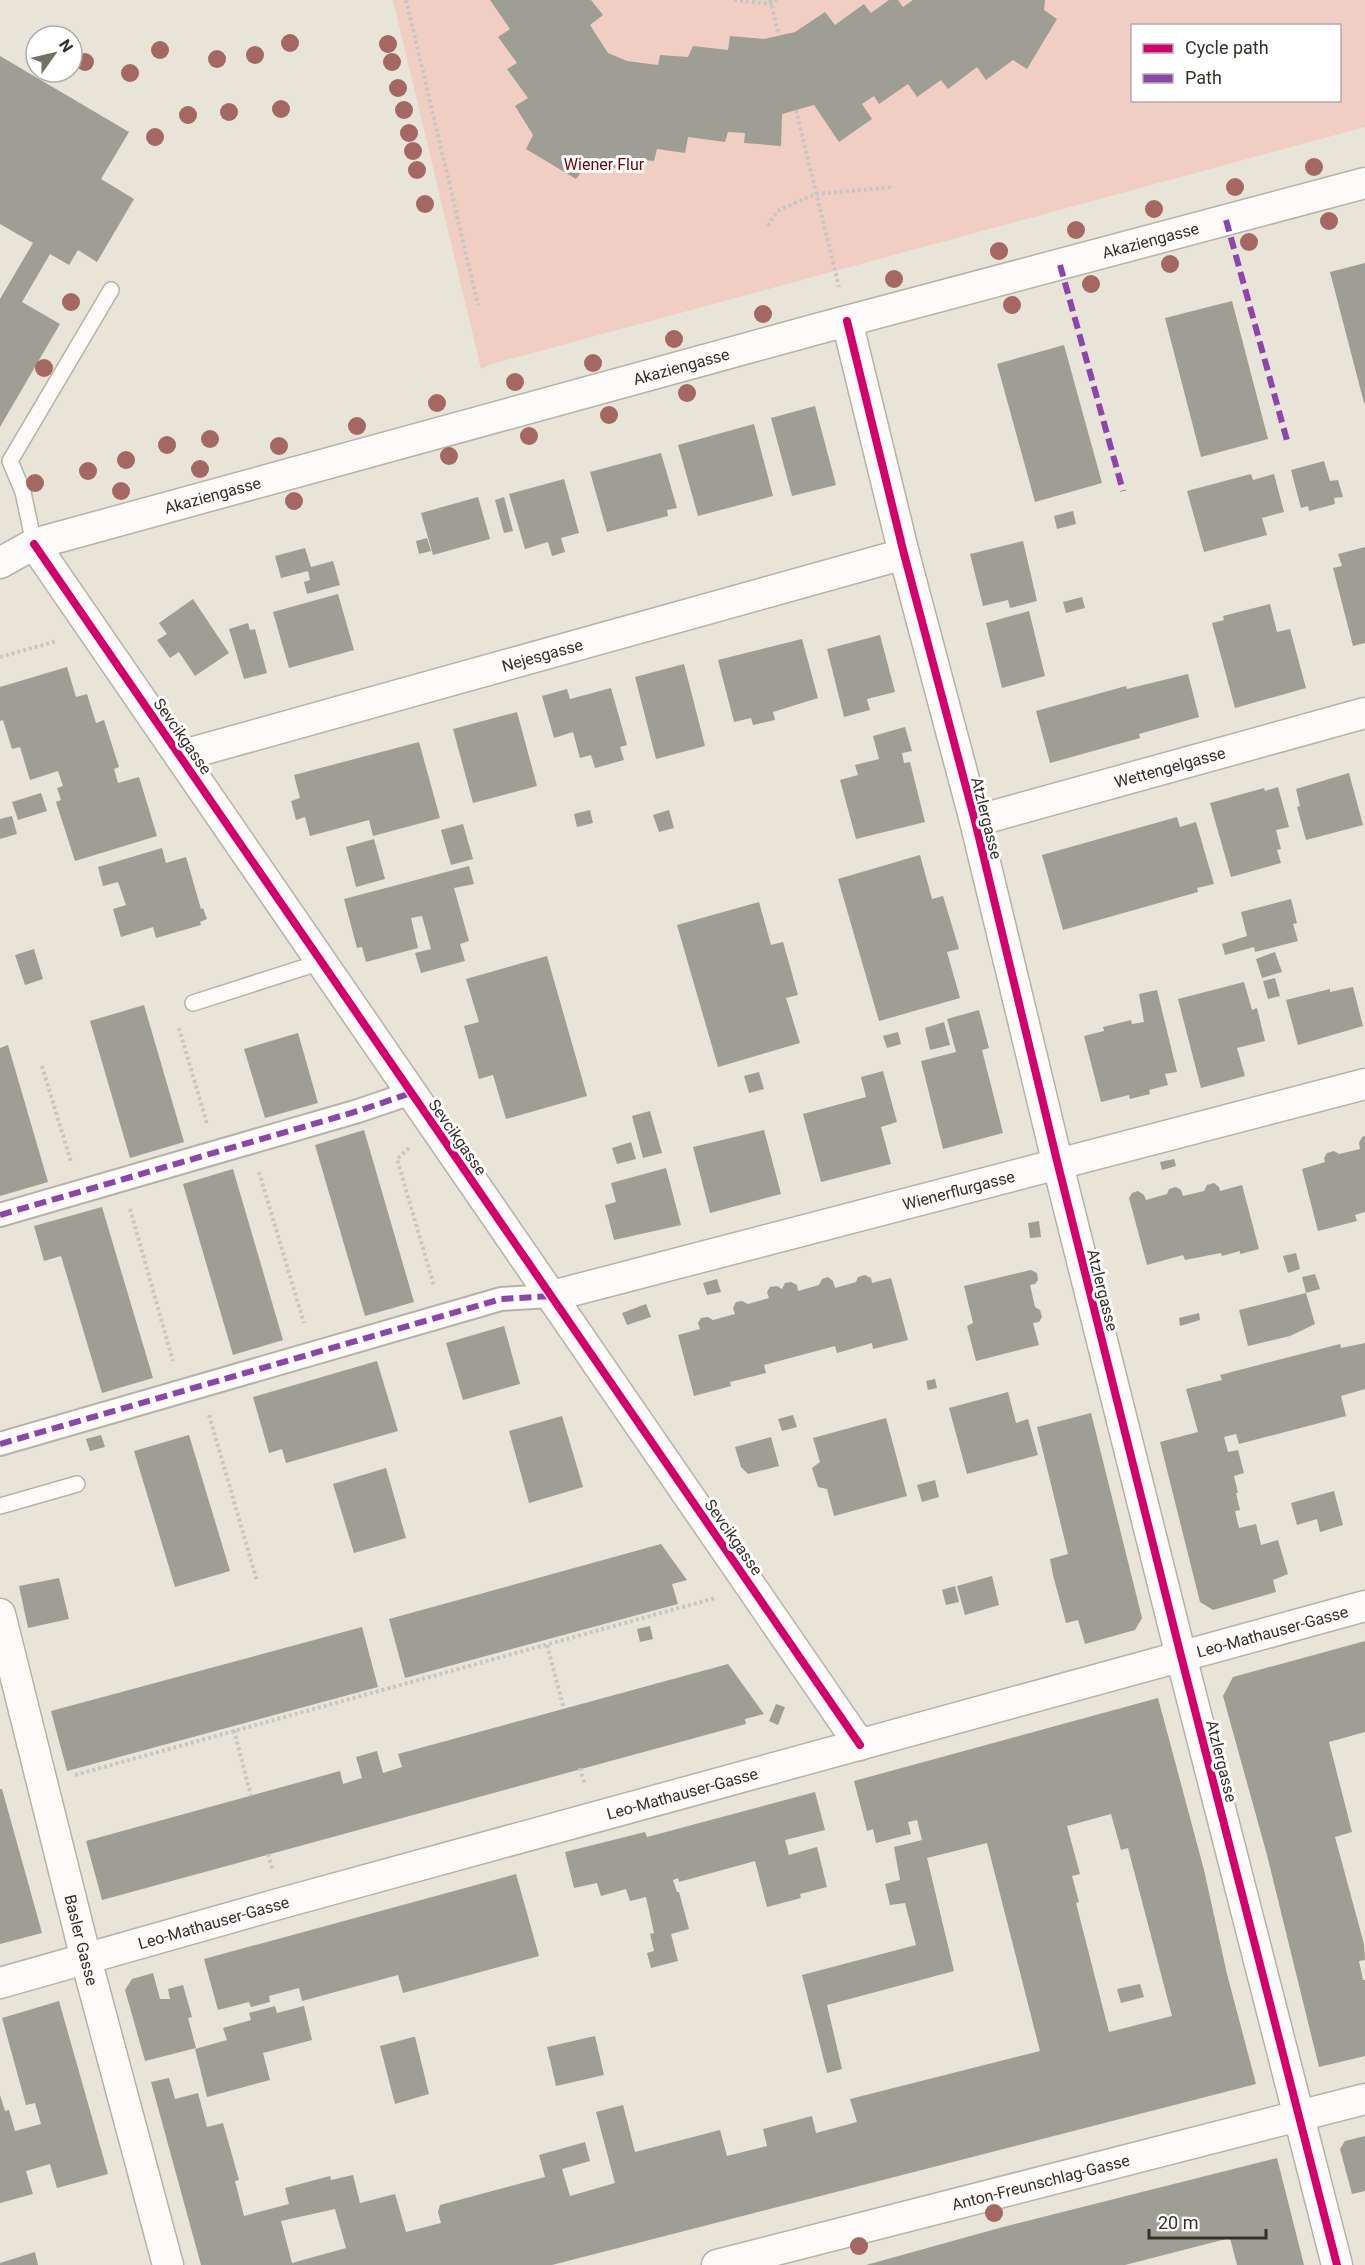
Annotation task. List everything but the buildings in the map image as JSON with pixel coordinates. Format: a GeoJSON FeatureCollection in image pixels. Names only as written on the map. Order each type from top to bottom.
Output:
{"type":"FeatureCollection","features":[{"type":"Feature","properties":{"kind":"street","name":"Akaziengasse"},"geometry":{"type":"LineString","coordinates":[[0,564],[34,544],[847,321],[1365,183]]}},
{"type":"Feature","properties":{"kind":"street","name":"Atzlergasse"},"geometry":{"type":"LineString","coordinates":[[847,321],[904,554],[975,821],[1058,1165],[1181,1656],[1337,2265]]}},
{"type":"Feature","properties":{"kind":"street","name":"Sevcikgasse"},"geometry":{"type":"LineString","coordinates":[[34,544],[860,1745]]}},
{"type":"Feature","properties":{"kind":"street","name":"Nejesgasse"},"geometry":{"type":"LineString","coordinates":[[180,756],[904,554]]}},
{"type":"Feature","properties":{"kind":"street","name":"Wettengelgasse"},"geometry":{"type":"LineString","coordinates":[[975,821],[1365,713]]}},
{"type":"Feature","properties":{"kind":"street","name":"Wienerflurgasse"},"geometry":{"type":"LineString","coordinates":[[552,1296],[1365,1084]]}},
{"type":"Feature","properties":{"kind":"street"},"geometry":{"type":"LineString","coordinates":[[0,1215],[358,1111],[411,1093]]}},
{"type":"Feature","properties":{"kind":"street"},"geometry":{"type":"LineString","coordinates":[[0,1443],[501,1299],[552,1296]]}},
{"type":"Feature","properties":{"kind":"street","name":"Leo-Mathauser-Gasse"},"geometry":{"type":"LineString","coordinates":[[0,1983],[271,1906],[1365,1606]]}},
{"type":"Feature","properties":{"kind":"street","name":"Basler Gasse"},"geometry":{"type":"LineString","coordinates":[[0,1614],[86,1959],[168,2265]]}},
{"type":"Feature","properties":{"kind":"street","name":"Anton-Freunschlag-Gasse"},"geometry":{"type":"LineString","coordinates":[[717,2265],[1365,2099]]}},
{"type":"Feature","properties":{"kind":"lane"},"geometry":{"type":"LineString","coordinates":[[34,544],[23,492],[10,462],[111,290]]}},
{"type":"Feature","properties":{"kind":"lane"},"geometry":{"type":"LineString","coordinates":[[192,1003],[321,962]]}},
{"type":"Feature","properties":{"kind":"lane"},"geometry":{"type":"LineString","coordinates":[[0,1506],[77,1484]]}},
{"type":"Feature","properties":{"kind":"path"},"geometry":{"type":"LineString","coordinates":[[406,0],[478,305]]}},
{"type":"Feature","properties":{"kind":"path"},"geometry":{"type":"LineString","coordinates":[[734,0],[771,2],[777,0]]}},
{"type":"Feature","properties":{"kind":"path"},"geometry":{"type":"LineString","coordinates":[[771,2],[779,36]]}},
{"type":"Feature","properties":{"kind":"path"},"geometry":{"type":"LineString","coordinates":[[796,110],[847,321]]}},
{"type":"Feature","properties":{"kind":"path"},"geometry":{"type":"LineString","coordinates":[[768,226],[777,211],[816,194],[894,187]]}},
{"type":"Feature","properties":{"kind":"path"},"geometry":{"type":"LineString","coordinates":[[0,657],[93,631]]}},
{"type":"Feature","properties":{"kind":"path"},"geometry":{"type":"LineString","coordinates":[[192,1003],[201,1022],[178,1028],[216,1153]]}},
{"type":"Feature","properties":{"kind":"path"},"geometry":{"type":"LineString","coordinates":[[42,1066],[80,1192]]}},
{"type":"Feature","properties":{"kind":"path"},"geometry":{"type":"LineString","coordinates":[[434,1126],[397,1159],[442,1315]]}},
{"type":"Feature","properties":{"kind":"path"},"geometry":{"type":"LineString","coordinates":[[250,1143],[312,1353]]}},
{"type":"Feature","properties":{"kind":"path"},"geometry":{"type":"LineString","coordinates":[[122,1180],[257,1581]]}},
{"type":"Feature","properties":{"kind":"path"},"geometry":{"type":"LineString","coordinates":[[42,1784],[752,1588]]}},
{"type":"Feature","properties":{"kind":"path"},"geometry":{"type":"LineString","coordinates":[[547,1644],[564,1709]]}},
{"type":"Feature","properties":{"kind":"path"},"geometry":{"type":"LineString","coordinates":[[234,1730],[251,1796]]}},
{"type":"Feature","properties":{"kind":"green space","name":"Wiener Flur"},"geometry":{"type":"Polygon","coordinates":[[[393,0],[1365,0],[1365,127],[492,364],[481,369],[393,0]]]}},
{"type":"Feature","properties":{"kind":"marked path"},"geometry":{"type":"LineString","coordinates":[[1226,220],[1288,444]]}},
{"type":"Feature","properties":{"kind":"marked path"},"geometry":{"type":"LineString","coordinates":[[1060,265],[1123,491]]}},
{"type":"Feature","properties":{"kind":"marked path"},"geometry":{"type":"LineString","coordinates":[[0,1215],[358,1111],[411,1093]]}},
{"type":"Feature","properties":{"kind":"marked path"},"geometry":{"type":"LineString","coordinates":[[0,1444],[501,1299],[552,1296]]}},
{"type":"Feature","properties":{"kind":"cycle path"},"geometry":{"type":"LineString","coordinates":[[847,321],[904,554],[975,821],[1058,1165],[1181,1656],[1337,2265]]}},
{"type":"Feature","properties":{"kind":"cycle path"},"geometry":{"type":"LineString","coordinates":[[34,544],[860,1745]]}}]}
